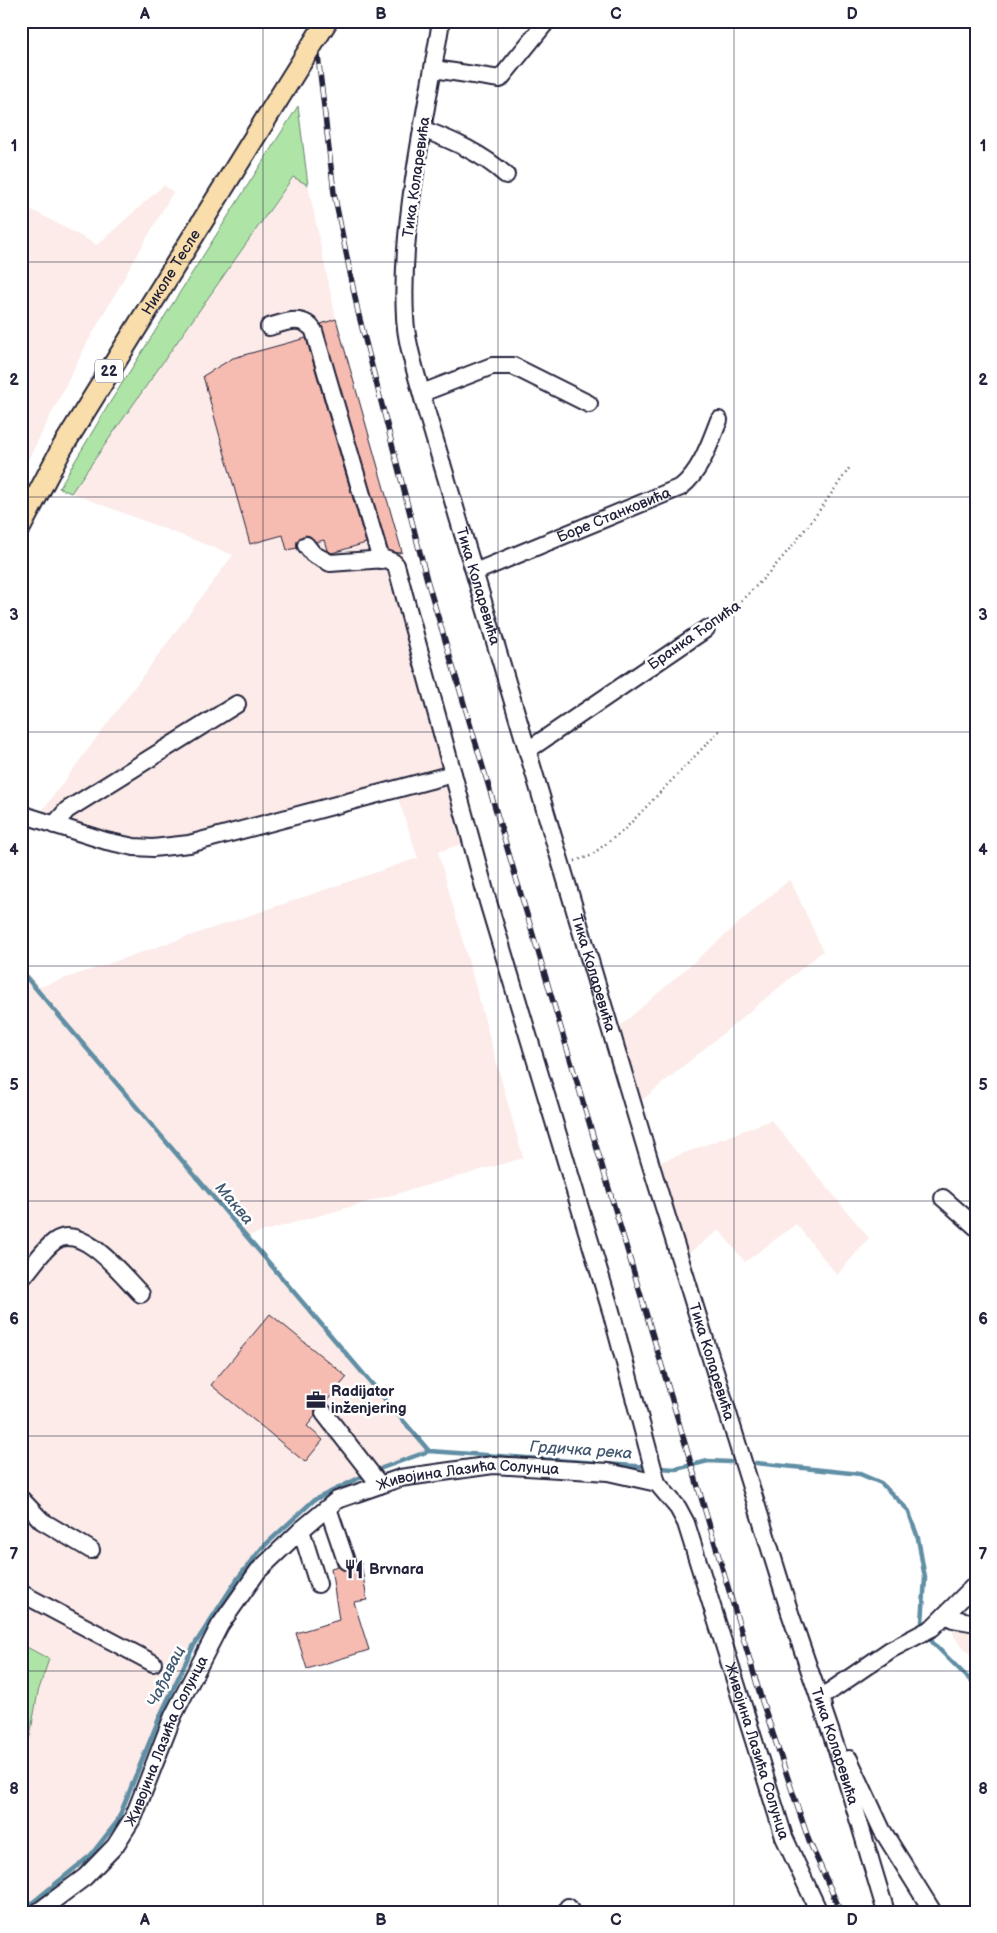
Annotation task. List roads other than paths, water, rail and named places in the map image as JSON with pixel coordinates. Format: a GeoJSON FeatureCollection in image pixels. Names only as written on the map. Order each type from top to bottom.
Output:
{"type":"FeatureCollection","features":[{"type":"Feature","properties":{"kind":"main road","name":"Николе Тесле"},"geometry":{"type":"LineString","coordinates":[[21,526],[62,448],[326,21]]}},
{"type":"Feature","properties":{"kind":"street","name":"Тика Коларевића"},"geometry":{"type":"LineString","coordinates":[[441,21],[422,129],[405,251],[405,320],[422,393],[649,1159],[790,1613],[841,1762],[886,1912]]}},
{"type":"Feature","properties":{"kind":"street"},"geometry":{"type":"LineString","coordinates":[[434,68],[500,79],[547,21]]}},
{"type":"Feature","properties":{"kind":"street"},"geometry":{"type":"LineString","coordinates":[[422,129],[459,143],[487,158],[506,175]]}},
{"type":"Feature","properties":{"kind":"street"},"geometry":{"type":"LineString","coordinates":[[269,327],[296,320],[308,324],[314,331],[453,774],[488,902],[611,1311],[656,1479]]}},
{"type":"Feature","properties":{"kind":"street"},"geometry":{"type":"LineString","coordinates":[[422,393],[492,366],[513,366],[589,404]]}},
{"type":"Feature","properties":{"kind":"street","name":"Боре Станковића"},"geometry":{"type":"LineString","coordinates":[[475,572],[681,487],[687,483],[705,456],[719,420]]}},
{"type":"Feature","properties":{"kind":"street"},"geometry":{"type":"LineString","coordinates":[[306,545],[313,554],[330,563],[388,563]]}},
{"type":"Feature","properties":{"kind":"street","name":"Бранка Ћопића"},"geometry":{"type":"LineString","coordinates":[[528,750],[706,629]]}},
{"type":"Feature","properties":{"kind":"street"},"geometry":{"type":"LineString","coordinates":[[54,825],[67,810],[237,704]]}},
{"type":"Feature","properties":{"kind":"street"},"geometry":{"type":"LineString","coordinates":[[21,814],[54,825],[134,846],[153,848],[189,844],[453,774]]}},
{"type":"Feature","properties":{"kind":"street"},"geometry":{"type":"LineString","coordinates":[[943,1198],[976,1227]]}},
{"type":"Feature","properties":{"kind":"street"},"geometry":{"type":"LineString","coordinates":[[21,1279],[55,1241],[69,1236],[86,1241],[141,1294]]}},
{"type":"Feature","properties":{"kind":"street"},"geometry":{"type":"LineString","coordinates":[[324,1413],[380,1486]]}},
{"type":"Feature","properties":{"kind":"street","name":"Живојина Лазића Солунца"},"geometry":{"type":"LineString","coordinates":[[38,1912],[85,1877],[115,1846],[134,1816],[173,1716],[220,1625],[258,1571],[301,1530],[337,1500],[400,1478],[493,1465],[608,1472],[656,1479],[678,1508],[686,1523],[784,1837],[819,1912]]}},
{"type":"Feature","properties":{"kind":"street"},"geometry":{"type":"LineString","coordinates":[[21,1499],[42,1521],[91,1550]]}},
{"type":"Feature","properties":{"kind":"street"},"geometry":{"type":"LineString","coordinates":[[328,1508],[346,1561]]}},
{"type":"Feature","properties":{"kind":"street"},"geometry":{"type":"LineString","coordinates":[[301,1530],[318,1584]]}},
{"type":"Feature","properties":{"kind":"street"},"geometry":{"type":"LineString","coordinates":[[933,1912],[882,1830],[819,1697],[916,1634],[932,1628],[976,1584]]}},
{"type":"Feature","properties":{"kind":"street"},"geometry":{"type":"LineString","coordinates":[[21,1593],[153,1663]]}},
{"type":"Feature","properties":{"kind":"street"},"geometry":{"type":"LineString","coordinates":[[946,1614],[953,1619],[976,1623]]}},
{"type":"Feature","properties":{"kind":"waterway","name":"Маква"},"geometry":{"type":"LineString","coordinates":[[21,971],[429,1451]]}},
{"type":"Feature","properties":{"kind":"waterway","name":"Грдичка река"},"geometry":{"type":"LineString","coordinates":[[382,1468],[429,1451],[598,1463]]}},
{"type":"Feature","properties":{"kind":"waterway","name":"Грдичка река"},"geometry":{"type":"LineString","coordinates":[[658,1468],[676,1469],[708,1461],[730,1462]]}},
{"type":"Feature","properties":{"kind":"waterway","name":"Грдичка река"},"geometry":{"type":"LineString","coordinates":[[756,1463],[860,1474],[881,1483],[908,1510],[918,1538],[925,1578],[922,1623],[925,1628]]}},
{"type":"Feature","properties":{"kind":"waterway","name":"Грдичка река"},"geometry":{"type":"LineString","coordinates":[[605,1464],[650,1467]]}},
{"type":"Feature","properties":{"kind":"waterway","name":"Чађавац"},"geometry":{"type":"LineString","coordinates":[[21,1912],[91,1855],[117,1822],[160,1716],[193,1647],[238,1578],[262,1548],[314,1500],[363,1476]]}},
{"type":"Feature","properties":{"kind":"waterway","name":"Грдичка река"},"geometry":{"type":"LineString","coordinates":[[928,1634],[933,1643],[976,1686]]}},
{"type":"Feature","properties":{"kind":"railway"},"geometry":{"type":"LineString","coordinates":[[314,21],[334,193],[358,312],[427,580],[762,1701],[809,1841],[841,1912]]}},
{"type":"Feature","properties":{"kind":"place","name":"Radijator inženjering"},"geometry":{"type":"Point","coordinates":[316,1400]}},
{"type":"Feature","properties":{"kind":"place","name":"Brvnara"},"geometry":{"type":"Point","coordinates":[354,1569]}}]}
